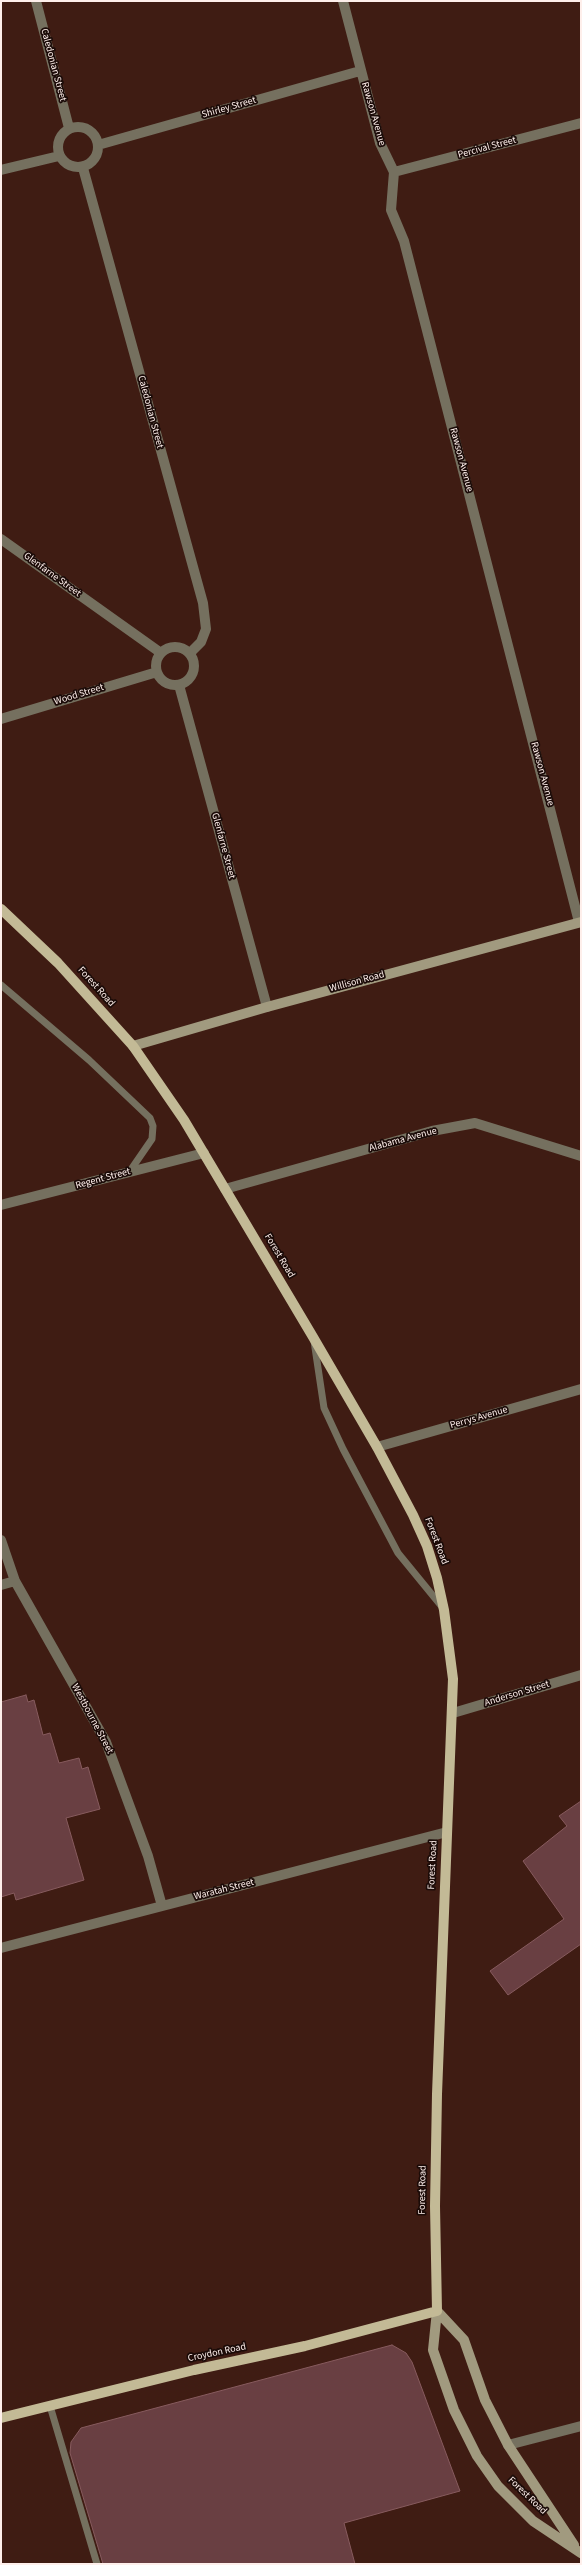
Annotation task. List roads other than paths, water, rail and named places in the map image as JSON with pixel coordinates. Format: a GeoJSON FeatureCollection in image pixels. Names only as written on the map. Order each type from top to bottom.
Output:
{"type":"FeatureCollection","features":[{"type":"Feature","properties":{"kind":"main road","name":"Forest Road"},"geometry":{"type":"LineString","coordinates":[[1,909],[58,963],[133,1046],[204,1154],[313,1337],[377,1447],[413,1515],[426,1546],[437,1578],[444,1610],[450,1648],[453,1713],[436,2101],[435,2206],[437,2311],[433,2350],[454,2410],[477,2456],[498,2486],[533,2521],[579,2551]]}},
{"type":"Feature","properties":{"kind":"main road","name":"Willison Road"},"geometry":{"type":"LineString","coordinates":[[133,1046],[267,1007],[580,922]]}},
{"type":"Feature","properties":{"kind":"main road","name":"Forest Road"},"geometry":{"type":"LineString","coordinates":[[437,2311],[464,2340],[485,2400],[508,2446],[579,2551]]}},
{"type":"Feature","properties":{"kind":"main road","name":"Croydon Road"},"geometry":{"type":"LineString","coordinates":[[1,2418],[194,2370],[305,2346],[437,2311]]}},
{"type":"Feature","properties":{"kind":"street","name":"Caledonian Street"},"geometry":{"type":"LineString","coordinates":[[36,1],[69,128]]}},
{"type":"Feature","properties":{"kind":"street","name":"Rawson Avenue"},"geometry":{"type":"LineString","coordinates":[[343,1],[380,143],[394,172],[392,210],[404,241],[580,922]]}},
{"type":"Feature","properties":{"kind":"street","name":"Shirley Street"},"geometry":{"type":"LineString","coordinates":[[98,145],[360,71]]}},
{"type":"Feature","properties":{"kind":"street","name":"Percival Street"},"geometry":{"type":"LineString","coordinates":[[394,172],[581,124]]}},
{"type":"Feature","properties":{"kind":"street"},"geometry":{"type":"LineString","coordinates":[[76,127],[88,129],[96,139],[98,145],[93,162],[82,168],[71,167],[59,156],[58,140],[69,128],[76,127]]}},
{"type":"Feature","properties":{"kind":"street"},"geometry":{"type":"LineString","coordinates":[[1,170],[59,156]]}},
{"type":"Feature","properties":{"kind":"street","name":"Caledonian Street"},"geometry":{"type":"LineString","coordinates":[[82,168],[203,603],[206,629],[201,642],[190,653]]}},
{"type":"Feature","properties":{"kind":"street","name":"Glenfarne Street"},"geometry":{"type":"LineString","coordinates":[[1,539],[161,653]]}},
{"type":"Feature","properties":{"kind":"street"},"geometry":{"type":"LineString","coordinates":[[172,646],[179,646],[190,653],[195,665],[194,672],[190,678],[180,685],[166,683],[157,672],[156,665],[161,653],[172,646]]}},
{"type":"Feature","properties":{"kind":"street","name":"Wood Street"},"geometry":{"type":"LineString","coordinates":[[1,718],[157,672]]}},
{"type":"Feature","properties":{"kind":"street","name":"Glenfarne Street"},"geometry":{"type":"LineString","coordinates":[[180,685],[267,1007]]}},
{"type":"Feature","properties":{"kind":"street","name":"Alabama Avenue"},"geometry":{"type":"LineString","coordinates":[[225,1189],[432,1131],[475,1123],[581,1156]]}},
{"type":"Feature","properties":{"kind":"street","name":"Regent Street"},"geometry":{"type":"LineString","coordinates":[[1,1205],[130,1171],[204,1154]]}},
{"type":"Feature","properties":{"kind":"street","name":"Perrys Avenue"},"geometry":{"type":"LineString","coordinates":[[377,1447],[581,1389]]}},
{"type":"Feature","properties":{"kind":"street","name":"Westbourne Street"},"geometry":{"type":"LineString","coordinates":[[1,1540],[15,1582],[106,1742],[148,1856],[162,1906]]}},
{"type":"Feature","properties":{"kind":"street"},"geometry":{"type":"LineString","coordinates":[[1,1585],[15,1582]]}},
{"type":"Feature","properties":{"kind":"street","name":"Anderson Street"},"geometry":{"type":"LineString","coordinates":[[453,1713],[581,1675]]}},
{"type":"Feature","properties":{"kind":"street","name":"Waratah Street"},"geometry":{"type":"LineString","coordinates":[[1,1948],[447,1832]]}},
{"type":"Feature","properties":{"kind":"street"},"geometry":{"type":"LineString","coordinates":[[508,2446],[581,2426]]}},
{"type":"Feature","properties":{"kind":"lane"},"geometry":{"type":"LineString","coordinates":[[1,985],[91,1062],[150,1118],[153,1126],[152,1139],[147,1150],[130,1171]]}},
{"type":"Feature","properties":{"kind":"lane"},"geometry":{"type":"LineString","coordinates":[[313,1337],[324,1408],[343,1449],[398,1553],[444,1610]]}},
{"type":"Feature","properties":{"kind":"lane"},"geometry":{"type":"LineString","coordinates":[[50,2406],[97,2564]]}}]}
